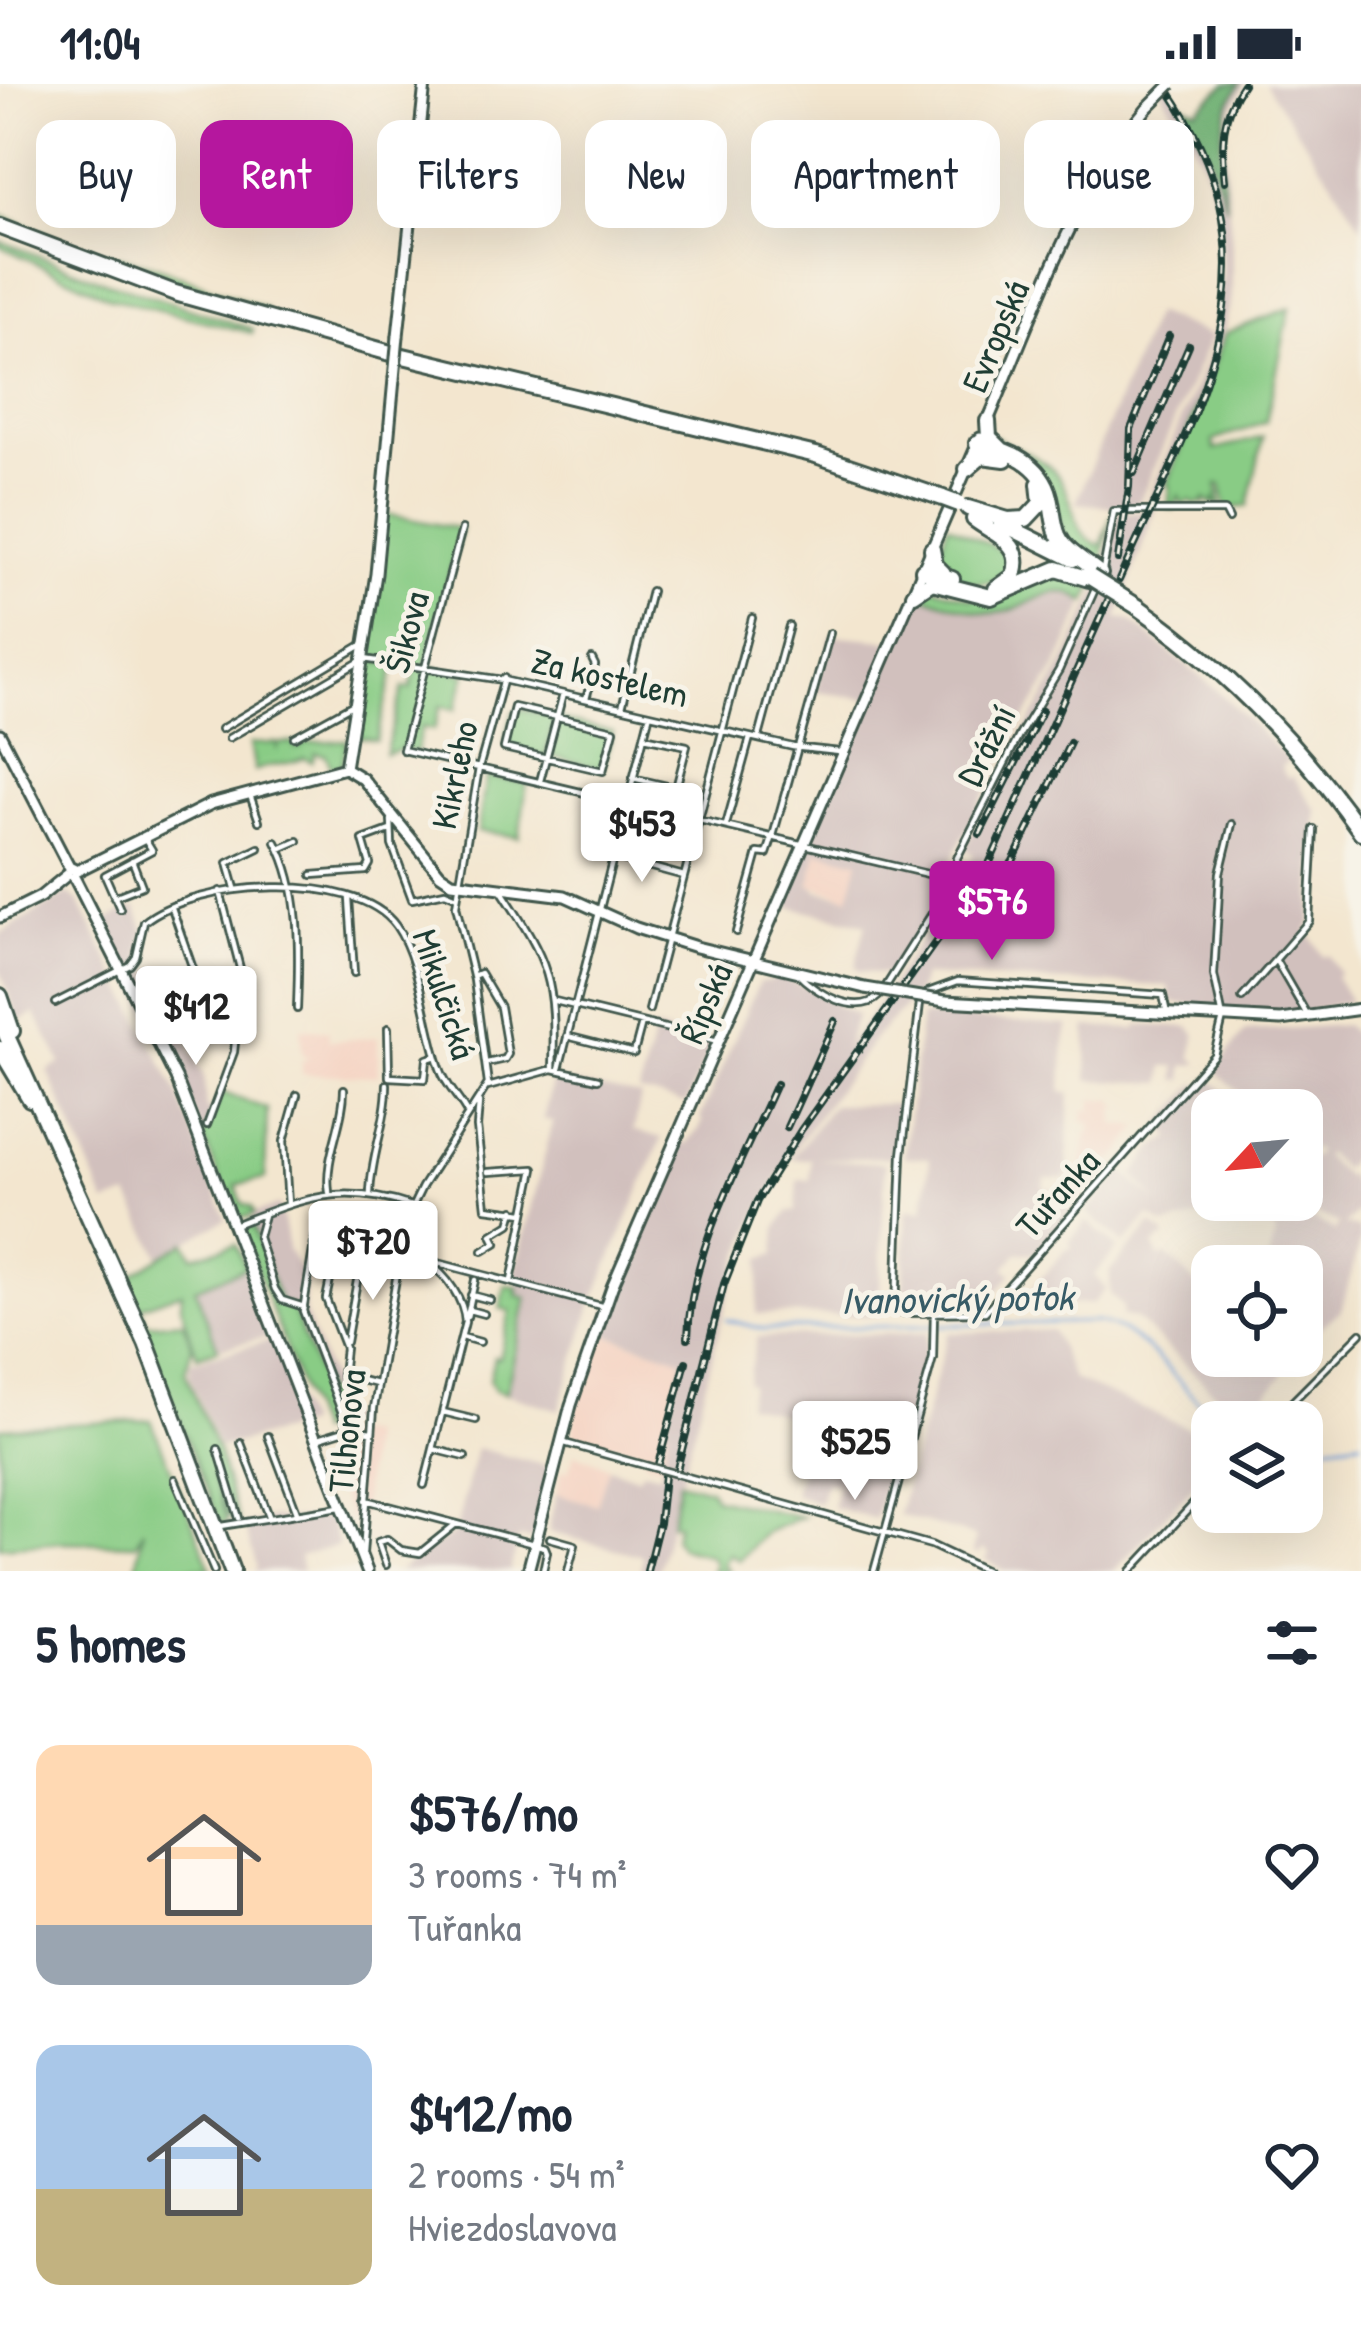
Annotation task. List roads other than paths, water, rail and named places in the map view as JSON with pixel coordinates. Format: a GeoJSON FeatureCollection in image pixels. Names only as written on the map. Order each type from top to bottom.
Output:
{"type":"FeatureCollection","features":[{"type":"Feature","properties":{"kind":"highway"},"geometry":{"type":"LineString","coordinates":[[0,227],[176,293],[396,358]]}},
{"type":"Feature","properties":{"kind":"highway"},"geometry":{"type":"LineString","coordinates":[[0,237],[222,316],[687,429],[1012,520],[1029,518],[1039,509],[1042,495],[1037,481],[991,440],[988,421]]}},
{"type":"Feature","properties":{"kind":"highway"},"geometry":{"type":"LineString","coordinates":[[977,443],[1042,476],[1058,535],[1095,576]]}},
{"type":"Feature","properties":{"kind":"highway"},"geometry":{"type":"LineString","coordinates":[[967,469],[982,456],[1005,455]]}},
{"type":"Feature","properties":{"kind":"highway"},"geometry":{"type":"LineString","coordinates":[[957,506],[1095,576],[1208,652],[1314,758],[1361,820]]}},
{"type":"Feature","properties":{"kind":"highway"},"geometry":{"type":"LineString","coordinates":[[914,594],[930,582],[948,581],[988,590],[1014,576],[1018,560],[1012,546],[957,506]]}},
{"type":"Feature","properties":{"kind":"highway"},"geometry":{"type":"LineString","coordinates":[[932,549],[935,565],[948,581]]}},
{"type":"Feature","properties":{"kind":"highway"},"geometry":{"type":"LineString","coordinates":[[922,570],[991,597],[1053,569],[1095,576]]}},
{"type":"Feature","properties":{"kind":"highway"},"geometry":{"type":"LineString","coordinates":[[1139,604],[1262,712],[1361,832]]}},
{"type":"Feature","properties":{"kind":"highway"},"geometry":{"type":"LineString","coordinates":[[0,996],[33,1098]]}},
{"type":"Feature","properties":{"kind":"highway"},"geometry":{"type":"LineString","coordinates":[[0,1021],[228,1571]]}},
{"type":"Feature","properties":{"kind":"highway"},"geometry":{"type":"LineString","coordinates":[[0,1037],[33,1098]]}},
{"type":"Feature","properties":{"kind":"highway"},"geometry":{"type":"LineString","coordinates":[[0,1049],[33,1098]]}},
{"type":"Feature","properties":{"kind":"street"},"geometry":{"type":"LineString","coordinates":[[345,768],[368,629],[424,84]]}},
{"type":"Feature","properties":{"kind":"street","name":"Evropská"},"geometry":{"type":"LineString","coordinates":[[957,506],[977,443],[1081,209],[1106,162],[1171,84]]}},
{"type":"Feature","properties":{"kind":"street","name":"Řípská"},"geometry":{"type":"LineString","coordinates":[[528,1571],[561,1442],[604,1308],[922,570],[957,506]]}},
{"type":"Feature","properties":{"kind":"street","name":"Drážní"},"geometry":{"type":"LineString","coordinates":[[886,986],[958,874],[957,858],[1020,734],[1059,670],[1114,511],[1225,511],[1229,520]]}},
{"type":"Feature","properties":{"kind":"street","name":"Šikova"},"geometry":{"type":"LineString","coordinates":[[462,529],[404,750],[479,768]]}},
{"type":"Feature","properties":{"kind":"street"},"geometry":{"type":"LineString","coordinates":[[622,707],[651,591]]}},
{"type":"Feature","properties":{"kind":"street"},"geometry":{"type":"LineString","coordinates":[[649,1010],[752,618]]}},
{"type":"Feature","properties":{"kind":"street"},"geometry":{"type":"LineString","coordinates":[[759,739],[789,626]]}},
{"type":"Feature","properties":{"kind":"street"},"geometry":{"type":"LineString","coordinates":[[736,932],[758,853],[767,854],[827,636]]}},
{"type":"Feature","properties":{"kind":"street"},"geometry":{"type":"LineString","coordinates":[[221,729],[366,644]]}},
{"type":"Feature","properties":{"kind":"street"},"geometry":{"type":"LineString","coordinates":[[229,738],[364,659]]}},
{"type":"Feature","properties":{"kind":"street","name":"Za kostelem"},"geometry":{"type":"LineString","coordinates":[[364,659],[503,679],[797,748],[843,753]]}},
{"type":"Feature","properties":{"kind":"street"},"geometry":{"type":"LineString","coordinates":[[586,699],[595,665],[592,659]]}},
{"type":"Feature","properties":{"kind":"street","name":"Kikrleho"},"geometry":{"type":"LineString","coordinates":[[457,897],[479,768],[503,679]]}},
{"type":"Feature","properties":{"kind":"street"},"geometry":{"type":"LineString","coordinates":[[540,782],[562,694]]}},
{"type":"Feature","properties":{"kind":"street"},"geometry":{"type":"LineString","coordinates":[[294,737],[357,702]]}},
{"type":"Feature","properties":{"kind":"street"},"geometry":{"type":"LineString","coordinates":[[514,706],[614,730],[603,771],[546,758],[504,748],[514,706]]}},
{"type":"Feature","properties":{"kind":"street"},"geometry":{"type":"LineString","coordinates":[[556,1069],[649,716]]}},
{"type":"Feature","properties":{"kind":"street"},"geometry":{"type":"LineString","coordinates":[[0,734],[176,1078],[365,1566]]}},
{"type":"Feature","properties":{"kind":"street"},"geometry":{"type":"LineString","coordinates":[[633,778],[676,788],[687,746],[644,737]]}},
{"type":"Feature","properties":{"kind":"street"},"geometry":{"type":"LineString","coordinates":[[726,825],[750,737]]}},
{"type":"Feature","properties":{"kind":"street"},"geometry":{"type":"LineString","coordinates":[[0,917],[72,873],[211,804],[345,768],[363,778],[440,874],[460,883],[565,896],[668,938],[752,963],[945,1000],[1223,1018],[1306,1019],[1361,1009]]}},
{"type":"Feature","properties":{"kind":"street"},"geometry":{"type":"LineString","coordinates":[[479,768],[953,880]]}},
{"type":"Feature","properties":{"kind":"street"},"geometry":{"type":"LineString","coordinates":[[249,791],[259,821]]}},
{"type":"Feature","properties":{"kind":"street"},"geometry":{"type":"LineString","coordinates":[[395,815],[390,830],[412,899],[445,892],[457,897],[488,1087],[556,1069],[598,1079]]}},
{"type":"Feature","properties":{"kind":"street","name":"Tuřanka"},"geometry":{"type":"LineString","coordinates":[[934,1312],[990,1310],[1210,1062],[1223,1018],[1214,975],[1220,873],[1232,824]]}},
{"type":"Feature","properties":{"kind":"street"},"geometry":{"type":"LineString","coordinates":[[1242,998],[1309,920],[1314,829]]}},
{"type":"Feature","properties":{"kind":"street"},"geometry":{"type":"LineString","coordinates":[[312,874],[366,871],[370,864],[363,840],[390,830]]}},
{"type":"Feature","properties":{"kind":"street"},"geometry":{"type":"LineString","coordinates":[[120,909],[106,873],[152,850],[144,837]]}},
{"type":"Feature","properties":{"kind":"street"},"geometry":{"type":"LineString","coordinates":[[280,850],[298,841]]}},
{"type":"Feature","properties":{"kind":"street"},"geometry":{"type":"LineString","coordinates":[[788,841],[797,849],[798,859]]}},
{"type":"Feature","properties":{"kind":"street"},"geometry":{"type":"LineString","coordinates":[[276,842],[299,943],[297,1009]]}},
{"type":"Feature","properties":{"kind":"street"},"geometry":{"type":"LineString","coordinates":[[235,888],[228,863],[259,848]]}},
{"type":"Feature","properties":{"kind":"street"},"geometry":{"type":"LineString","coordinates":[[62,852],[76,864],[91,866]]}},
{"type":"Feature","properties":{"kind":"street"},"geometry":{"type":"LineString","coordinates":[[52,888],[63,869],[62,852]]}},
{"type":"Feature","properties":{"kind":"street"},"geometry":{"type":"LineString","coordinates":[[611,856],[684,876]]}},
{"type":"Feature","properties":{"kind":"street"},"geometry":{"type":"LineString","coordinates":[[114,897],[142,884],[131,860]]}},
{"type":"Feature","properties":{"kind":"street"},"geometry":{"type":"LineString","coordinates":[[52,888],[70,882],[82,892]]}},
{"type":"Feature","properties":{"kind":"street"},"geometry":{"type":"LineString","coordinates":[[498,885],[537,945],[555,1001],[556,1069]]}},
{"type":"Feature","properties":{"kind":"street","name":"Mikulčická"},"geometry":{"type":"LineString","coordinates":[[171,907],[235,888],[290,888],[374,906],[398,930],[445,1082],[468,1115]]}},
{"type":"Feature","properties":{"kind":"street"},"geometry":{"type":"LineString","coordinates":[[207,1125],[234,1052],[242,976],[220,890]]}},
{"type":"Feature","properties":{"kind":"street"},"geometry":{"type":"LineString","coordinates":[[349,898],[355,973]]}},
{"type":"Feature","properties":{"kind":"street"},"geometry":{"type":"LineString","coordinates":[[56,1004],[134,961],[144,922],[171,907],[194,969],[190,1000]]}},
{"type":"Feature","properties":{"kind":"street"},"geometry":{"type":"LineString","coordinates":[[1275,961],[1306,1019]]}},
{"type":"Feature","properties":{"kind":"street"},"geometry":{"type":"LineString","coordinates":[[473,976],[480,973],[495,996],[505,1036],[508,1057],[487,1063]]}},
{"type":"Feature","properties":{"kind":"street"},"geometry":{"type":"LineString","coordinates":[[797,973],[809,985],[856,1006],[878,998]]}},
{"type":"Feature","properties":{"kind":"street"},"geometry":{"type":"LineString","coordinates":[[928,992],[958,982],[1160,994],[1166,999],[1167,1014]]}},
{"type":"Feature","properties":{"kind":"street"},"geometry":{"type":"LineString","coordinates":[[1069,1008],[1070,987]]}},
{"type":"Feature","properties":{"kind":"street"},"geometry":{"type":"LineString","coordinates":[[555,1001],[718,1041]]}},
{"type":"Feature","properties":{"kind":"street"},"geometry":{"type":"LineString","coordinates":[[874,1571],[933,1358],[934,1312],[900,1312],[896,1305],[902,1155],[920,1003]]}},
{"type":"Feature","properties":{"kind":"street"},"geometry":{"type":"LineString","coordinates":[[567,1036],[634,1053],[642,1022]]}},
{"type":"Feature","properties":{"kind":"street"},"geometry":{"type":"LineString","coordinates":[[388,1028],[389,1077],[424,1079],[427,1059],[436,1056]]}},
{"type":"Feature","properties":{"kind":"street"},"geometry":{"type":"LineString","coordinates":[[370,1194],[376,1148],[387,1116],[387,1084]]}},
{"type":"Feature","properties":{"kind":"street","name":"Tilhonova"},"geometry":{"type":"LineString","coordinates":[[365,1566],[364,1521],[377,1384],[411,1206],[488,1087]]}},
{"type":"Feature","properties":{"kind":"street"},"geometry":{"type":"LineString","coordinates":[[329,1192],[328,1171],[344,1089]]}},
{"type":"Feature","properties":{"kind":"street"},"geometry":{"type":"LineString","coordinates":[[288,1204],[284,1141],[297,1095]]}},
{"type":"Feature","properties":{"kind":"street"},"geometry":{"type":"LineString","coordinates":[[479,1103],[486,1208],[525,1213]]}},
{"type":"Feature","properties":{"kind":"street"},"geometry":{"type":"LineString","coordinates":[[466,1124],[477,1127]]}},
{"type":"Feature","properties":{"kind":"street"},"geometry":{"type":"LineString","coordinates":[[488,1172],[534,1169],[510,1282]]}},
{"type":"Feature","properties":{"kind":"street"},"geometry":{"type":"LineString","coordinates":[[234,1225],[329,1192],[370,1194],[411,1206]]}},
{"type":"Feature","properties":{"kind":"street"},"geometry":{"type":"LineString","coordinates":[[483,1251],[496,1243],[492,1235],[509,1224],[514,1210]]}},
{"type":"Feature","properties":{"kind":"street"},"geometry":{"type":"LineString","coordinates":[[264,1214],[258,1238],[275,1289],[282,1300],[304,1307]]}},
{"type":"Feature","properties":{"kind":"street"},"geometry":{"type":"LineString","coordinates":[[348,1430],[304,1307],[316,1237],[333,1224],[404,1236]]}},
{"type":"Feature","properties":{"kind":"street"},"geometry":{"type":"LineString","coordinates":[[327,1227],[336,1233],[337,1245],[326,1299],[345,1348]]}},
{"type":"Feature","properties":{"kind":"street"},"geometry":{"type":"LineString","coordinates":[[337,1245],[423,1259],[604,1308]]}},
{"type":"Feature","properties":{"kind":"street"},"geometry":{"type":"LineString","coordinates":[[362,1251],[342,1376],[377,1384]]}},
{"type":"Feature","properties":{"kind":"street"},"geometry":{"type":"LineString","coordinates":[[423,1259],[484,1314]]}},
{"type":"Feature","properties":{"kind":"street"},"geometry":{"type":"LineString","coordinates":[[424,1485],[475,1280]]}},
{"type":"Feature","properties":{"kind":"street"},"geometry":{"type":"LineString","coordinates":[[468,1304],[490,1300]]}},
{"type":"Feature","properties":{"kind":"street"},"geometry":{"type":"LineString","coordinates":[[1293,1401],[1361,1333]]}},
{"type":"Feature","properties":{"kind":"street"},"geometry":{"type":"LineString","coordinates":[[462,1337],[480,1342]]}},
{"type":"Feature","properties":{"kind":"street"},"geometry":{"type":"LineString","coordinates":[[443,1412],[476,1420]]}},
{"type":"Feature","properties":{"kind":"street"},"geometry":{"type":"LineString","coordinates":[[316,1439],[348,1430],[371,1432]]}},
{"type":"Feature","properties":{"kind":"street"},"geometry":{"type":"LineString","coordinates":[[268,1436],[297,1512]]}},
{"type":"Feature","properties":{"kind":"street"},"geometry":{"type":"LineString","coordinates":[[561,1442],[931,1545],[986,1571]]}},
{"type":"Feature","properties":{"kind":"street"},"geometry":{"type":"LineString","coordinates":[[241,1443],[268,1516]]}},
{"type":"Feature","properties":{"kind":"street"},"geometry":{"type":"LineString","coordinates":[[218,1449],[240,1520]]}},
{"type":"Feature","properties":{"kind":"street"},"geometry":{"type":"LineString","coordinates":[[434,1449],[465,1457]]}},
{"type":"Feature","properties":{"kind":"street"},"geometry":{"type":"LineString","coordinates":[[175,1479],[212,1534],[214,1571]]}},
{"type":"Feature","properties":{"kind":"street"},"geometry":{"type":"LineString","coordinates":[[366,1500],[534,1544],[548,1550],[543,1571]]}},
{"type":"Feature","properties":{"kind":"street"},"geometry":{"type":"LineString","coordinates":[[212,1534],[240,1520],[342,1507]]}},
{"type":"Feature","properties":{"kind":"street"},"geometry":{"type":"LineString","coordinates":[[1131,1571],[1191,1507]]}},
{"type":"Feature","properties":{"kind":"street","name":"Tilhonova"},"geometry":{"type":"LineString","coordinates":[[349,1524],[357,1528],[364,1521]]}},
{"type":"Feature","properties":{"kind":"street","name":"Tilhonova"},"geometry":{"type":"LineString","coordinates":[[355,1538],[364,1521]]}},
{"type":"Feature","properties":{"kind":"street"},"geometry":{"type":"LineString","coordinates":[[386,1565],[378,1542],[387,1539],[401,1550],[420,1553],[456,1524]]}},
{"type":"Feature","properties":{"kind":"street"},"geometry":{"type":"LineString","coordinates":[[550,1538],[574,1545],[568,1571]]}},
{"type":"Feature","properties":{"kind":"waterway","name":"Ivanovický potok"},"geometry":{"type":"LineString","coordinates":[[727,1320],[764,1329],[1097,1322],[1135,1339],[1199,1401]]}},
{"type":"Feature","properties":{"kind":"waterway","name":"Ivanovický potok"},"geometry":{"type":"LineString","coordinates":[[1323,1446],[1361,1441]]}},
{"type":"Feature","properties":{"kind":"railway"},"geometry":{"type":"LineString","coordinates":[[1225,181],[1224,131],[1243,84]]}},
{"type":"Feature","properties":{"kind":"railway"},"geometry":{"type":"LineString","coordinates":[[1119,580],[1201,397],[1218,338],[1227,279],[1223,219],[1205,157],[1169,91]]}},
{"type":"Feature","properties":{"kind":"railway"},"geometry":{"type":"LineString","coordinates":[[1118,559],[1129,487],[1131,429],[1169,336]]}},
{"type":"Feature","properties":{"kind":"railway"},"geometry":{"type":"LineString","coordinates":[[1134,473],[1189,345]]}},
{"type":"Feature","properties":{"kind":"railway"},"geometry":{"type":"LineString","coordinates":[[677,1469],[724,1284],[757,1201],[801,1130],[985,873],[1110,596]]}},
{"type":"Feature","properties":{"kind":"railway"},"geometry":{"type":"LineString","coordinates":[[980,834],[1042,711]]}},
{"type":"Feature","properties":{"kind":"railway"},"geometry":{"type":"LineString","coordinates":[[979,911],[1013,861],[1070,743]]}},
{"type":"Feature","properties":{"kind":"railway"},"geometry":{"type":"LineString","coordinates":[[787,1127],[835,1021]]}},
{"type":"Feature","properties":{"kind":"railway"},"geometry":{"type":"LineString","coordinates":[[688,1338],[707,1240],[776,1084]]}},
{"type":"Feature","properties":{"kind":"railway"},"geometry":{"type":"LineString","coordinates":[[658,1464],[686,1362]]}},
{"type":"Feature","properties":{"kind":"railway"},"geometry":{"type":"LineString","coordinates":[[647,1571],[664,1476]]}}]}
